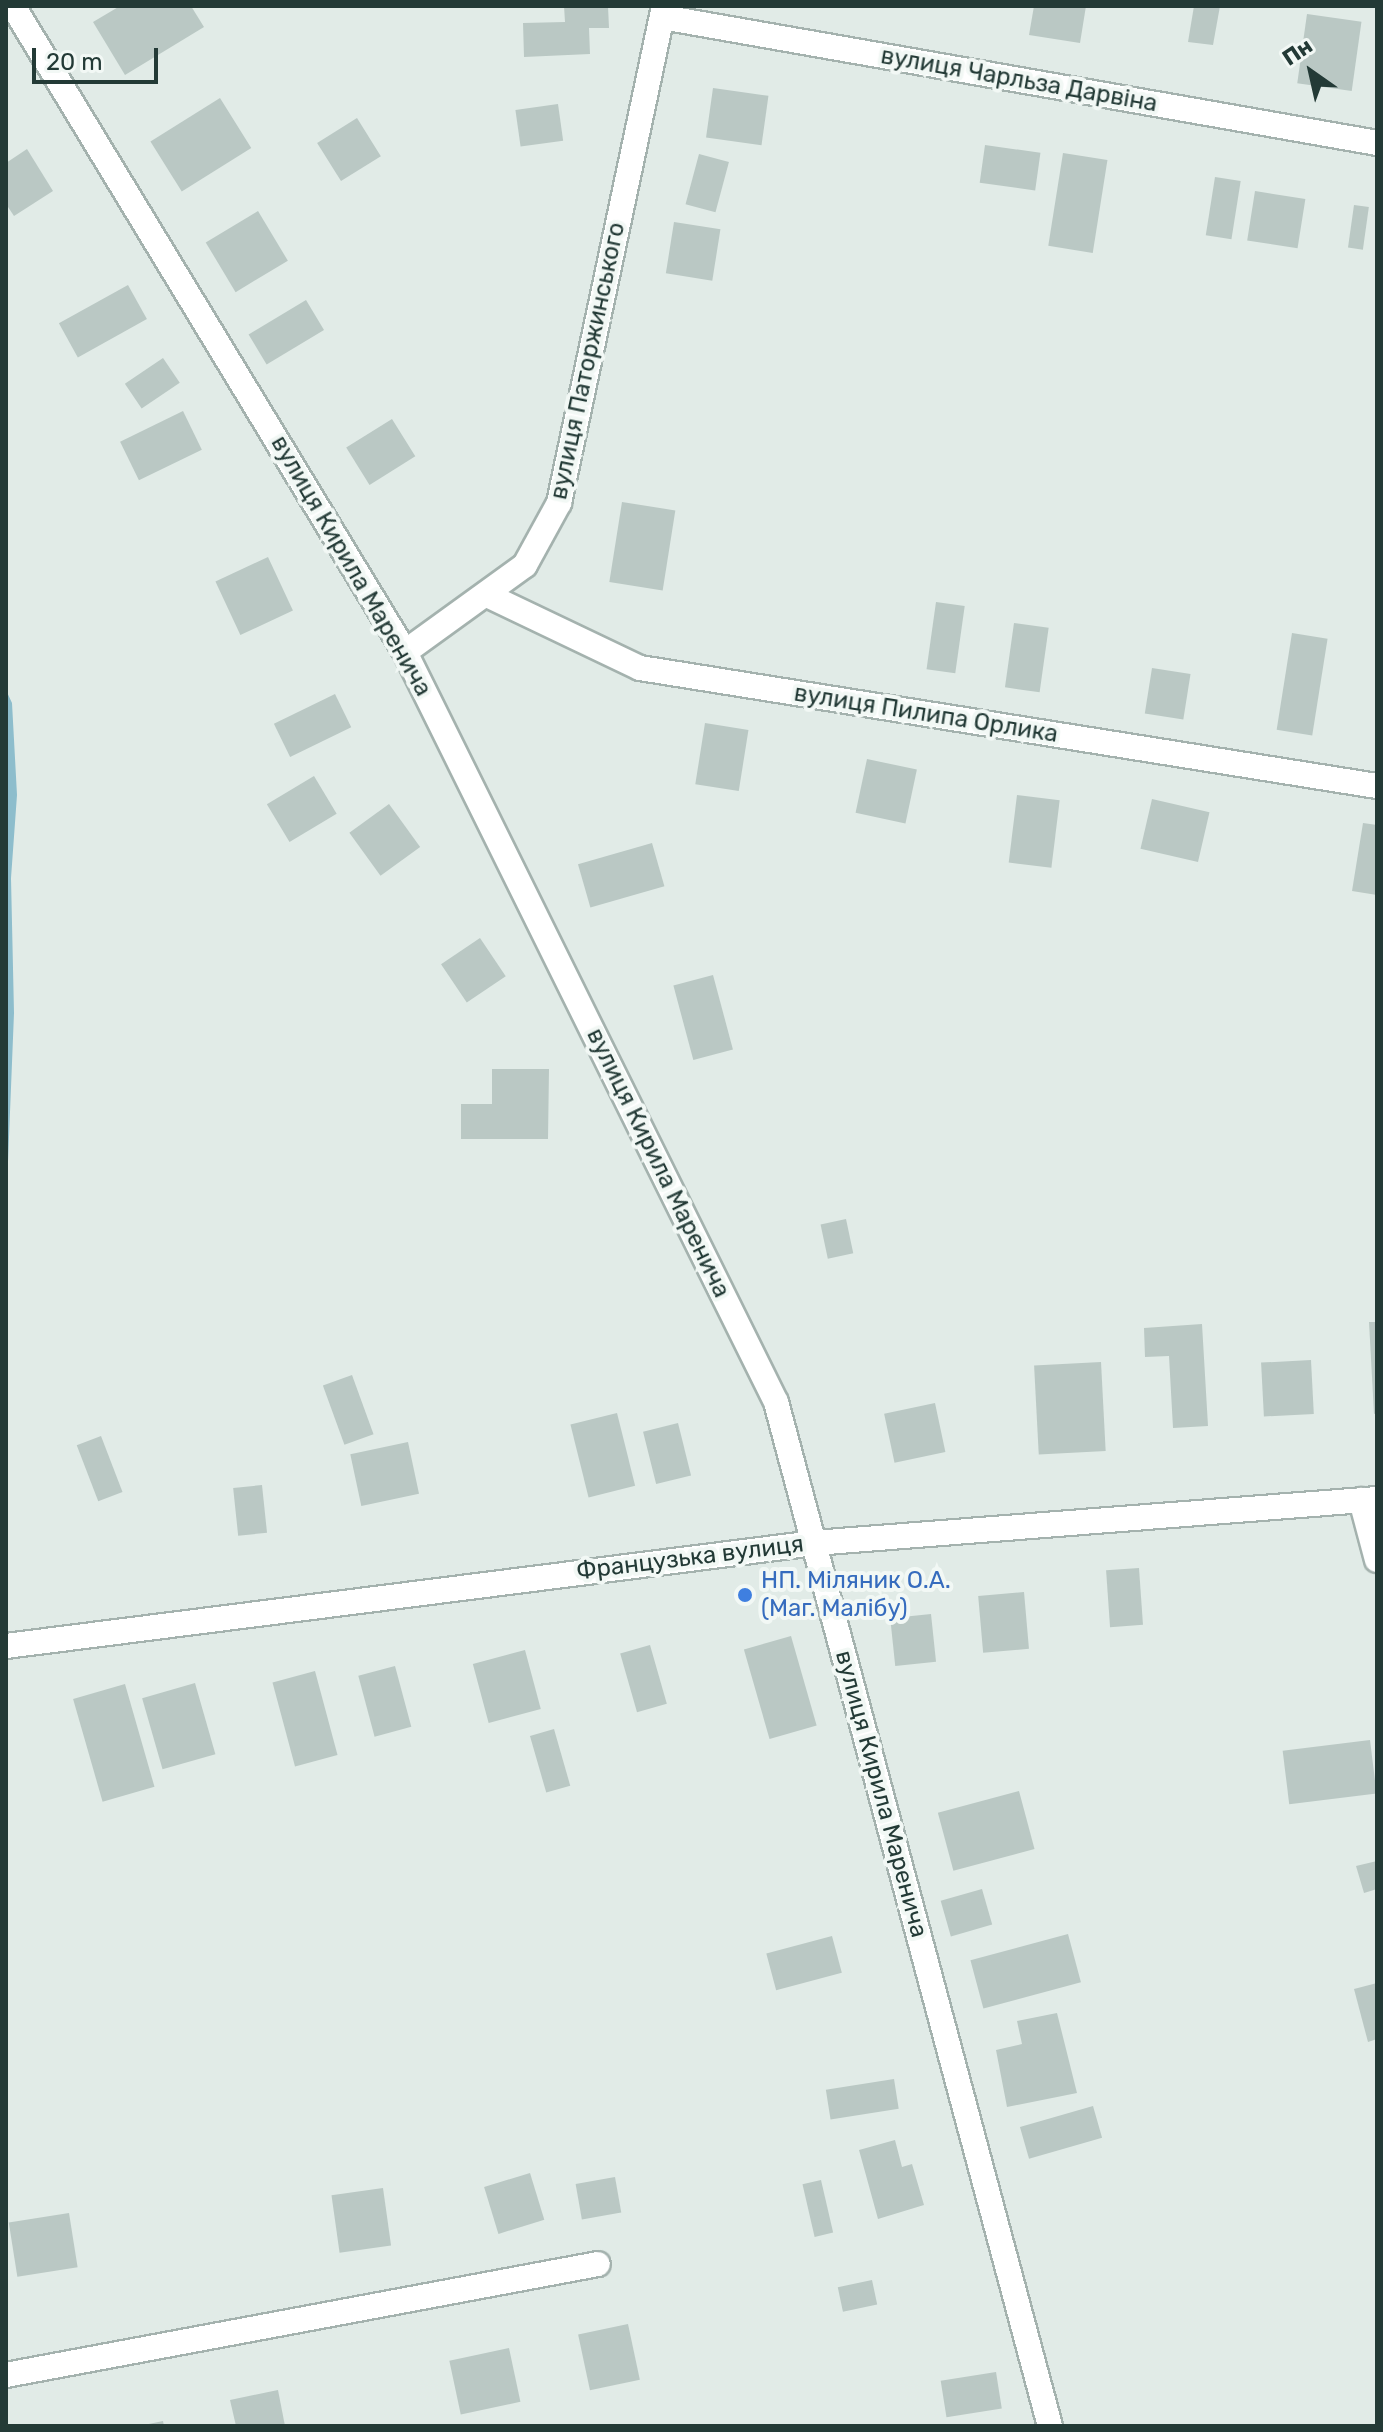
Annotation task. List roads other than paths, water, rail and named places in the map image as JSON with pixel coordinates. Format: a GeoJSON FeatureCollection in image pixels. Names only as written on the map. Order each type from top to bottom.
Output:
{"type":"FeatureCollection","features":[{"type":"Feature","properties":{"kind":"street","name":"вулиця Кирила Маренича"},"geometry":{"type":"LineString","coordinates":[[13,6],[405,652],[776,1402],[1050,2426]]}},
{"type":"Feature","properties":{"kind":"street","name":"вулиця Паторжинського"},"geometry":{"type":"LineString","coordinates":[[405,652],[489,596],[525,565],[559,503],[663,11]]}},
{"type":"Feature","properties":{"kind":"street","name":"вулиця Чарльза Дарвіна"},"geometry":{"type":"LineString","coordinates":[[663,11],[1377,143]]}},
{"type":"Feature","properties":{"kind":"street","name":"вулиця Пилипа Орлика"},"geometry":{"type":"LineString","coordinates":[[489,596],[640,668],[1377,786]]}},
{"type":"Feature","properties":{"kind":"street","name":"Французька вулиця"},"geometry":{"type":"LineString","coordinates":[[6,1646],[814,1543],[1369,1499]]}},
{"type":"Feature","properties":{"kind":"street"},"geometry":{"type":"LineString","coordinates":[[1369,1499],[1377,1560]]}},
{"type":"Feature","properties":{"kind":"street"},"geometry":{"type":"LineString","coordinates":[[6,2375],[598,2264]]}},
{"type":"Feature","properties":{"kind":"water"},"geometry":{"type":"Polygon","coordinates":[[[6,690],[12,703],[17,795],[11,878],[14,1013],[6,1212],[6,690]]]}},
{"type":"Feature","properties":{"kind":"place","name":"НП. Міляник О.А. (Маг. Малібу)"},"geometry":{"type":"Point","coordinates":[745,1595]}}]}
